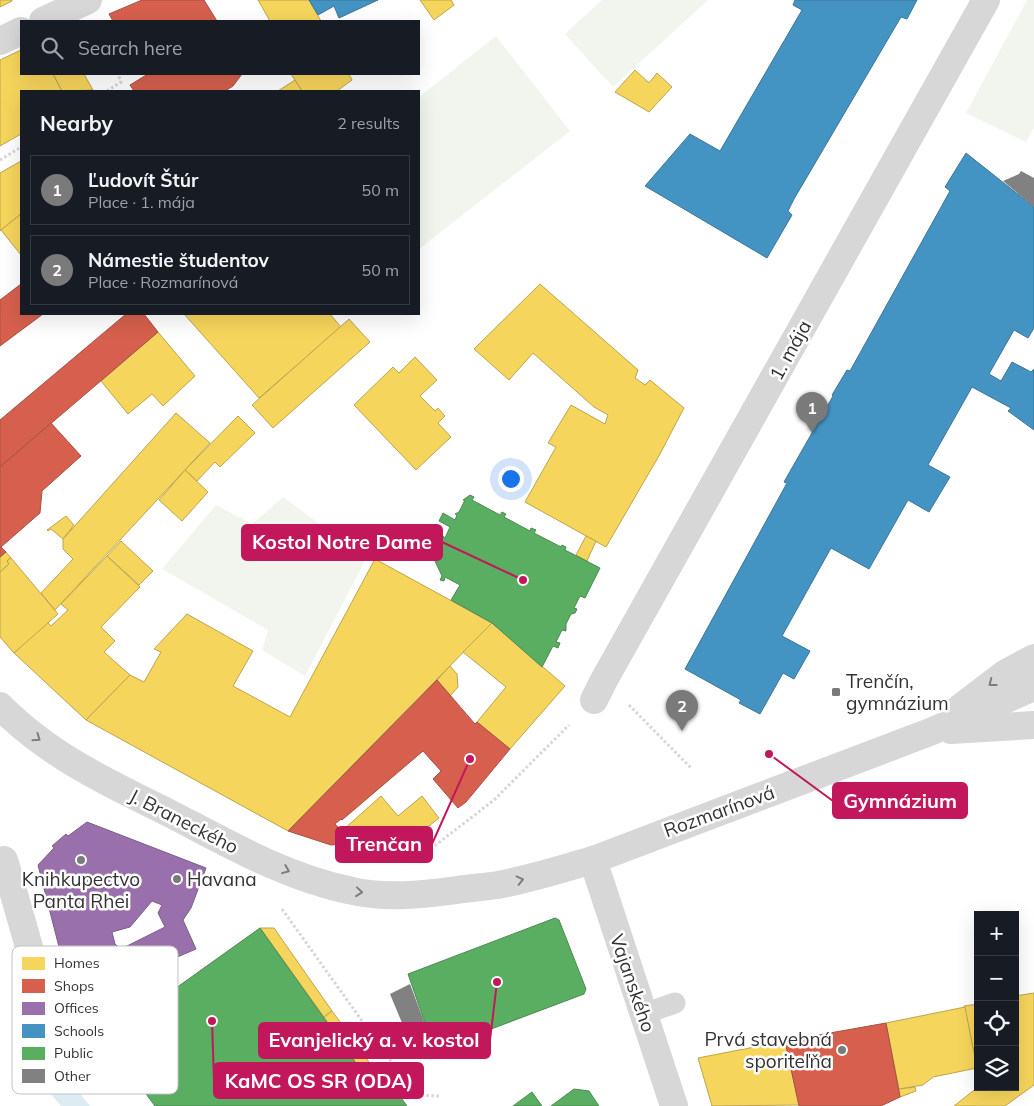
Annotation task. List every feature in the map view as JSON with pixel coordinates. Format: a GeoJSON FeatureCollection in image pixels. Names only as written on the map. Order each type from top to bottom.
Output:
{"type":"FeatureCollection","features":[{"type":"Feature","properties":{"kind":"street"},"geometry":{"type":"LineString","coordinates":[[45,20],[88,0]]}},
{"type":"Feature","properties":{"kind":"street","name":"1. mája"},"geometry":{"type":"LineString","coordinates":[[599,690],[986,0]]}},
{"type":"Feature","properties":{"kind":"street"},"geometry":{"type":"LineString","coordinates":[[0,41],[20,31]]}},
{"type":"Feature","properties":{"kind":"street","name":"Rozmarínová"},"geometry":{"type":"LineString","coordinates":[[930,732],[1006,673],[1034,658]]}},
{"type":"Feature","properties":{"kind":"street","name":"Rozmarínová"},"geometry":{"type":"LineString","coordinates":[[593,860],[930,732],[1034,688]]}},
{"type":"Feature","properties":{"kind":"street","name":"J. Braneckého"},"geometry":{"type":"LineString","coordinates":[[0,706],[31,734],[70,761],[125,792],[260,860],[312,880],[349,891],[391,896],[424,895],[498,885],[547,874],[593,860]]}},
{"type":"Feature","properties":{"kind":"street"},"geometry":{"type":"LineString","coordinates":[[930,732],[1034,725]]}},
{"type":"Feature","properties":{"kind":"street"},"geometry":{"type":"LineString","coordinates":[[4,860],[29,946]]}},
{"type":"Feature","properties":{"kind":"street","name":"Vajanského"},"geometry":{"type":"LineString","coordinates":[[593,860],[674,1106]]}},
{"type":"Feature","properties":{"kind":"lane"},"geometry":{"type":"LineString","coordinates":[[644,1014],[676,1003]]}},
{"type":"Feature","properties":{"kind":"path"},"geometry":{"type":"LineString","coordinates":[[109,90],[121,82],[118,75]]}},
{"type":"Feature","properties":{"kind":"path"},"geometry":{"type":"LineString","coordinates":[[0,160],[20,148]]}},
{"type":"Feature","properties":{"kind":"path"},"geometry":{"type":"LineString","coordinates":[[418,858],[494,800],[599,690],[692,769]]}},
{"type":"Feature","properties":{"kind":"path"},"geometry":{"type":"LineString","coordinates":[[282,908],[415,1095],[439,1096]]}},
{"type":"Feature","properties":{"kind":"shaded area"},"geometry":{"type":"Polygon","coordinates":[[[602,0],[708,0],[613,87],[565,34],[602,0]]]}},
{"type":"Feature","properties":{"kind":"shaded area"},"geometry":{"type":"Polygon","coordinates":[[[1027,0],[1034,0],[1034,128],[1026,142],[966,113],[1027,0]]]}},
{"type":"Feature","properties":{"kind":"shaded area"},"geometry":{"type":"Polygon","coordinates":[[[496,36],[570,131],[420,248],[420,96],[496,36]]]}},
{"type":"Feature","properties":{"kind":"shaded area"},"geometry":{"type":"Polygon","coordinates":[[[283,497],[325,528],[368,555],[305,676],[262,650],[268,630],[162,569],[216,505],[252,524],[283,497]]]}},
{"type":"Feature","properties":{"kind":"shaded area"},"geometry":{"type":"Polygon","coordinates":[[[51,1094],[80,1094],[90,1106],[61,1106],[51,1094]]]}},
{"type":"Feature","properties":{"kind":"building: Homes"},"geometry":{"type":"Polygon","coordinates":[[[0,0],[12,0],[12,1],[0,7],[0,0]]]}},
{"type":"Feature","properties":{"kind":"building: Homes"},"geometry":{"type":"Polygon","coordinates":[[[258,0],[309,0],[320,20],[269,20],[258,0]]]}},
{"type":"Feature","properties":{"kind":"building: Homes"},"geometry":{"type":"Polygon","coordinates":[[[420,0],[451,0],[454,5],[434,20],[420,0]]]}},
{"type":"Feature","properties":{"kind":"building: Homes"},"geometry":{"type":"Polygon","coordinates":[[[20,50],[20,75],[54,75],[61,90],[20,90],[20,135],[0,146],[0,60],[20,50]]]}},
{"type":"Feature","properties":{"kind":"building: Homes"},"geometry":{"type":"Polygon","coordinates":[[[635,70],[649,83],[657,73],[672,87],[649,112],[615,92],[635,70]]]}},
{"type":"Feature","properties":{"kind":"building: Homes"},"geometry":{"type":"Polygon","coordinates":[[[54,75],[85,75],[93,90],[61,90],[54,75]]]}},
{"type":"Feature","properties":{"kind":"building: Homes"},"geometry":{"type":"Polygon","coordinates":[[[292,75],[350,75],[352,80],[338,90],[301,90],[292,75]]]}},
{"type":"Feature","properties":{"kind":"building: Homes"},"geometry":{"type":"Polygon","coordinates":[[[295,80],[301,90],[280,90],[295,80]]]}},
{"type":"Feature","properties":{"kind":"building: Homes"},"geometry":{"type":"Polygon","coordinates":[[[20,162],[20,215],[0,231],[0,173],[20,162]]]}},
{"type":"Feature","properties":{"kind":"building: Homes"},"geometry":{"type":"Polygon","coordinates":[[[20,215],[20,254],[1,230],[20,215]]]}},
{"type":"Feature","properties":{"kind":"building: Homes"},"geometry":{"type":"Polygon","coordinates":[[[540,284],[638,370],[635,378],[645,385],[650,380],[684,408],[660,454],[606,547],[525,502],[556,447],[548,443],[571,405],[605,424],[608,415],[594,407],[533,353],[509,380],[474,349],[540,284]]]}},
{"type":"Feature","properties":{"kind":"building: Homes"},"geometry":{"type":"Polygon","coordinates":[[[185,315],[331,315],[341,327],[259,398],[185,315]]]}},
{"type":"Feature","properties":{"kind":"building: Homes"},"geometry":{"type":"Polygon","coordinates":[[[349,319],[370,342],[273,428],[252,405],[349,319]]]}},
{"type":"Feature","properties":{"kind":"building: Homes"},"geometry":{"type":"Polygon","coordinates":[[[158,332],[195,376],[163,406],[152,394],[128,414],[101,381],[158,332]]]}},
{"type":"Feature","properties":{"kind":"building: Homes"},"geometry":{"type":"Polygon","coordinates":[[[415,357],[437,380],[420,396],[435,411],[438,408],[445,416],[438,423],[451,437],[416,470],[354,405],[393,367],[399,373],[415,357]]]}},
{"type":"Feature","properties":{"kind":"building: Homes"},"geometry":{"type":"Polygon","coordinates":[[[176,413],[210,443],[55,610],[41,593],[73,559],[63,549],[63,539],[176,413]]]}},
{"type":"Feature","properties":{"kind":"building: Homes"},"geometry":{"type":"Polygon","coordinates":[[[238,416],[255,433],[220,467],[215,462],[197,481],[185,470],[238,416]]]}},
{"type":"Feature","properties":{"kind":"building: Homes"},"geometry":{"type":"Polygon","coordinates":[[[185,470],[208,492],[182,521],[159,500],[185,470]]]}},
{"type":"Feature","properties":{"kind":"building: Homes"},"geometry":{"type":"Polygon","coordinates":[[[66,516],[74,525],[63,539],[51,529],[47,530],[66,516]]]}},
{"type":"Feature","properties":{"kind":"building: Homes"},"geometry":{"type":"Polygon","coordinates":[[[586,536],[596,541],[587,561],[576,555],[586,536]]]}},
{"type":"Feature","properties":{"kind":"building: Homes"},"geometry":{"type":"Polygon","coordinates":[[[121,541],[153,571],[139,585],[107,556],[121,541]]]}},
{"type":"Feature","properties":{"kind":"building: Homes"},"geometry":{"type":"Polygon","coordinates":[[[6,552],[11,558],[7,561],[9,564],[0,572],[0,557],[6,552]]]}},
{"type":"Feature","properties":{"kind":"building: Homes"},"geometry":{"type":"Polygon","coordinates":[[[107,556],[140,587],[101,627],[115,641],[104,652],[130,675],[86,720],[14,653],[47,622],[51,626],[68,610],[61,604],[107,556]]]}},
{"type":"Feature","properties":{"kind":"building: Homes"},"geometry":{"type":"Polygon","coordinates":[[[11,558],[58,614],[14,653],[0,637],[0,572],[9,564],[7,561],[11,558]]]}},
{"type":"Feature","properties":{"kind":"building: Homes"},"geometry":{"type":"Polygon","coordinates":[[[375,559],[492,623],[288,831],[86,720],[130,675],[144,682],[161,652],[154,649],[187,614],[253,651],[233,686],[290,717],[375,559]]]}},
{"type":"Feature","properties":{"kind":"building: Homes"},"geometry":{"type":"Polygon","coordinates":[[[492,623],[565,686],[510,749],[477,722],[506,687],[463,652],[492,623]]]}},
{"type":"Feature","properties":{"kind":"building: Homes"},"geometry":{"type":"Polygon","coordinates":[[[450,666],[457,674],[458,687],[450,696],[437,680],[450,666]]]}},
{"type":"Feature","properties":{"kind":"building: Homes"},"geometry":{"type":"Polygon","coordinates":[[[381,796],[398,816],[422,796],[439,818],[415,837],[354,841],[343,830],[381,796]]]}},
{"type":"Feature","properties":{"kind":"building: Homes"},"geometry":{"type":"Polygon","coordinates":[[[260,928],[274,928],[332,1011],[324,1017],[260,928]]]}},
{"type":"Feature","properties":{"kind":"building: Homes"},"geometry":{"type":"Polygon","coordinates":[[[1034,993],[1034,1085],[1005,1106],[954,1106],[974,1090],[1019,1091],[1019,995],[1034,993]]]}},
{"type":"Feature","properties":{"kind":"building: Homes"},"geometry":{"type":"Polygon","coordinates":[[[974,1005],[974,1049],[973,1049],[964,1006],[974,1005]]]}},
{"type":"Feature","properties":{"kind":"building: Homes"},"geometry":{"type":"Polygon","coordinates":[[[965,1007],[974,1053],[974,1069],[933,1077],[923,1085],[899,1089],[886,1023],[965,1007]]]}},
{"type":"Feature","properties":{"kind":"building: Homes"},"geometry":{"type":"Polygon","coordinates":[[[332,1011],[350,1035],[341,1042],[324,1017],[332,1011]]]}},
{"type":"Feature","properties":{"kind":"building: Homes"},"geometry":{"type":"Polygon","coordinates":[[[350,1035],[373,1068],[369,1081],[341,1042],[350,1035]]]}},
{"type":"Feature","properties":{"kind":"building: Homes"},"geometry":{"type":"Polygon","coordinates":[[[785,1041],[799,1105],[712,1106],[698,1058],[785,1041]]]}},
{"type":"Feature","properties":{"kind":"building: Homes"},"geometry":{"type":"Polygon","coordinates":[[[915,1087],[916,1091],[900,1097],[899,1089],[915,1087]]]}},
{"type":"Feature","properties":{"kind":"building: Shops"},"geometry":{"type":"Polygon","coordinates":[[[142,0],[204,0],[216,20],[112,20],[109,14],[142,0]]]}},
{"type":"Feature","properties":{"kind":"building: Shops"},"geometry":{"type":"Polygon","coordinates":[[[146,75],[241,75],[233,86],[227,90],[133,90],[130,85],[146,75]]]}},
{"type":"Feature","properties":{"kind":"building: Shops"},"geometry":{"type":"Polygon","coordinates":[[[20,285],[20,315],[42,315],[0,346],[0,300],[20,285]]]}},
{"type":"Feature","properties":{"kind":"building: Shops"},"geometry":{"type":"Polygon","coordinates":[[[125,315],[145,315],[158,332],[0,467],[0,420],[125,315]]]}},
{"type":"Feature","properties":{"kind":"building: Shops"},"geometry":{"type":"Polygon","coordinates":[[[51,423],[81,456],[42,491],[40,513],[1,547],[6,552],[0,557],[0,467],[51,423]]]}},
{"type":"Feature","properties":{"kind":"building: Shops"},"geometry":{"type":"Polygon","coordinates":[[[437,680],[475,724],[477,722],[510,749],[466,802],[458,808],[433,779],[441,771],[423,751],[335,824],[353,843],[331,845],[288,831],[437,680]]]}},
{"type":"Feature","properties":{"kind":"building: Shops"},"geometry":{"type":"Polygon","coordinates":[[[886,1023],[900,1097],[881,1106],[799,1106],[785,1041],[886,1023]]]}},
{"type":"Feature","properties":{"kind":"building: Offices"},"geometry":{"type":"Polygon","coordinates":[[[87,822],[206,868],[191,908],[183,920],[196,949],[178,957],[178,946],[127,946],[165,927],[158,913],[162,905],[152,901],[130,927],[112,932],[115,944],[117,946],[59,946],[38,865],[54,848],[52,846],[66,834],[68,836],[87,822]]]}},
{"type":"Feature","properties":{"kind":"building: Schools"},"geometry":{"type":"Polygon","coordinates":[[[309,0],[378,0],[339,18],[334,6],[318,15],[309,0]]]}},
{"type":"Feature","properties":{"kind":"building: Schools"},"geometry":{"type":"Polygon","coordinates":[[[795,0],[917,0],[907,19],[901,17],[794,199],[788,211],[792,215],[767,258],[645,186],[690,134],[720,151],[802,10],[793,5],[795,0]]]}},
{"type":"Feature","properties":{"kind":"building: Schools"},"geometry":{"type":"Polygon","coordinates":[[[966,153],[1034,207],[1034,328],[1028,338],[1014,330],[989,374],[1001,381],[1012,362],[1031,372],[1034,369],[1034,430],[1008,411],[1011,408],[972,387],[928,465],[950,477],[929,512],[908,500],[869,569],[831,548],[782,636],[810,651],[794,679],[783,673],[760,714],[739,703],[741,700],[685,669],[787,483],[784,482],[832,395],[847,370],[850,371],[950,191],[945,187],[966,153]]]}},
{"type":"Feature","properties":{"kind":"building: Public"},"geometry":{"type":"Polygon","coordinates":[[[470,495],[474,497],[472,500],[500,515],[502,512],[506,514],[504,517],[530,531],[531,528],[536,530],[534,533],[561,547],[562,545],[566,547],[565,550],[600,568],[585,598],[580,596],[574,608],[577,609],[575,613],[571,614],[566,624],[566,631],[562,630],[556,642],[560,643],[558,648],[553,646],[542,667],[492,623],[451,600],[460,585],[445,577],[444,581],[440,580],[442,576],[434,559],[428,559],[429,556],[433,555],[441,541],[440,537],[442,535],[445,538],[450,527],[439,521],[443,513],[455,520],[457,515],[455,514],[459,512],[465,500],[463,500],[470,495]]]}},
{"type":"Feature","properties":{"kind":"building: Public"},"geometry":{"type":"Polygon","coordinates":[[[555,918],[559,920],[586,989],[584,994],[438,1049],[433,1046],[408,974],[555,918]]]}},
{"type":"Feature","properties":{"kind":"building: Public"},"geometry":{"type":"Polygon","coordinates":[[[260,928],[375,1090],[389,1081],[407,1106],[155,1106],[146,1094],[178,1094],[178,987],[260,928]]]}},
{"type":"Feature","properties":{"kind":"building: Public"},"geometry":{"type":"Polygon","coordinates":[[[574,1089],[589,1091],[599,1106],[551,1106],[574,1089]]]}},
{"type":"Feature","properties":{"kind":"building: Public"},"geometry":{"type":"Polygon","coordinates":[[[532,1092],[542,1106],[513,1106],[532,1092]]]}},
{"type":"Feature","properties":{"kind":"building: Other"},"geometry":{"type":"Polygon","coordinates":[[[1021,171],[1034,178],[1034,207],[1003,181],[1019,174],[1021,171]]]}},
{"type":"Feature","properties":{"kind":"building: Other"},"geometry":{"type":"Polygon","coordinates":[[[410,984],[431,1040],[412,1047],[390,994],[410,984]]]}},
{"type":"Feature","properties":{"kind":"place","name":"Ľudovít Štúr"},"geometry":{"type":"Point","coordinates":[812,433]}},
{"type":"Feature","properties":{"kind":"place","name":"Kostol Notre Dame"},"geometry":{"type":"Point","coordinates":[523,580]}},
{"type":"Feature","properties":{"kind":"place","name":"Trenčín, gymnázium"},"geometry":{"type":"Point","coordinates":[836,692]}},
{"type":"Feature","properties":{"kind":"place","name":"Námestie študentov"},"geometry":{"type":"Point","coordinates":[682,731]}},
{"type":"Feature","properties":{"kind":"place","name":"Gymnázium"},"geometry":{"type":"Point","coordinates":[769,754]}},
{"type":"Feature","properties":{"kind":"place","name":"Trenčan"},"geometry":{"type":"Point","coordinates":[470,759]}},
{"type":"Feature","properties":{"kind":"place","name":"Knihkupectvo Panta Rhei"},"geometry":{"type":"Point","coordinates":[81,860]}},
{"type":"Feature","properties":{"kind":"place","name":"Havana"},"geometry":{"type":"Point","coordinates":[177,879]}},
{"type":"Feature","properties":{"kind":"place","name":"Evanjelický a. v. kostol"},"geometry":{"type":"Point","coordinates":[497,982]}},
{"type":"Feature","properties":{"kind":"place","name":"KaMC OS SR (ODA)"},"geometry":{"type":"Point","coordinates":[212,1021]}},
{"type":"Feature","properties":{"kind":"place","name":"Prvá stavebná sporiteľňa"},"geometry":{"type":"Point","coordinates":[842,1050]}}]}
